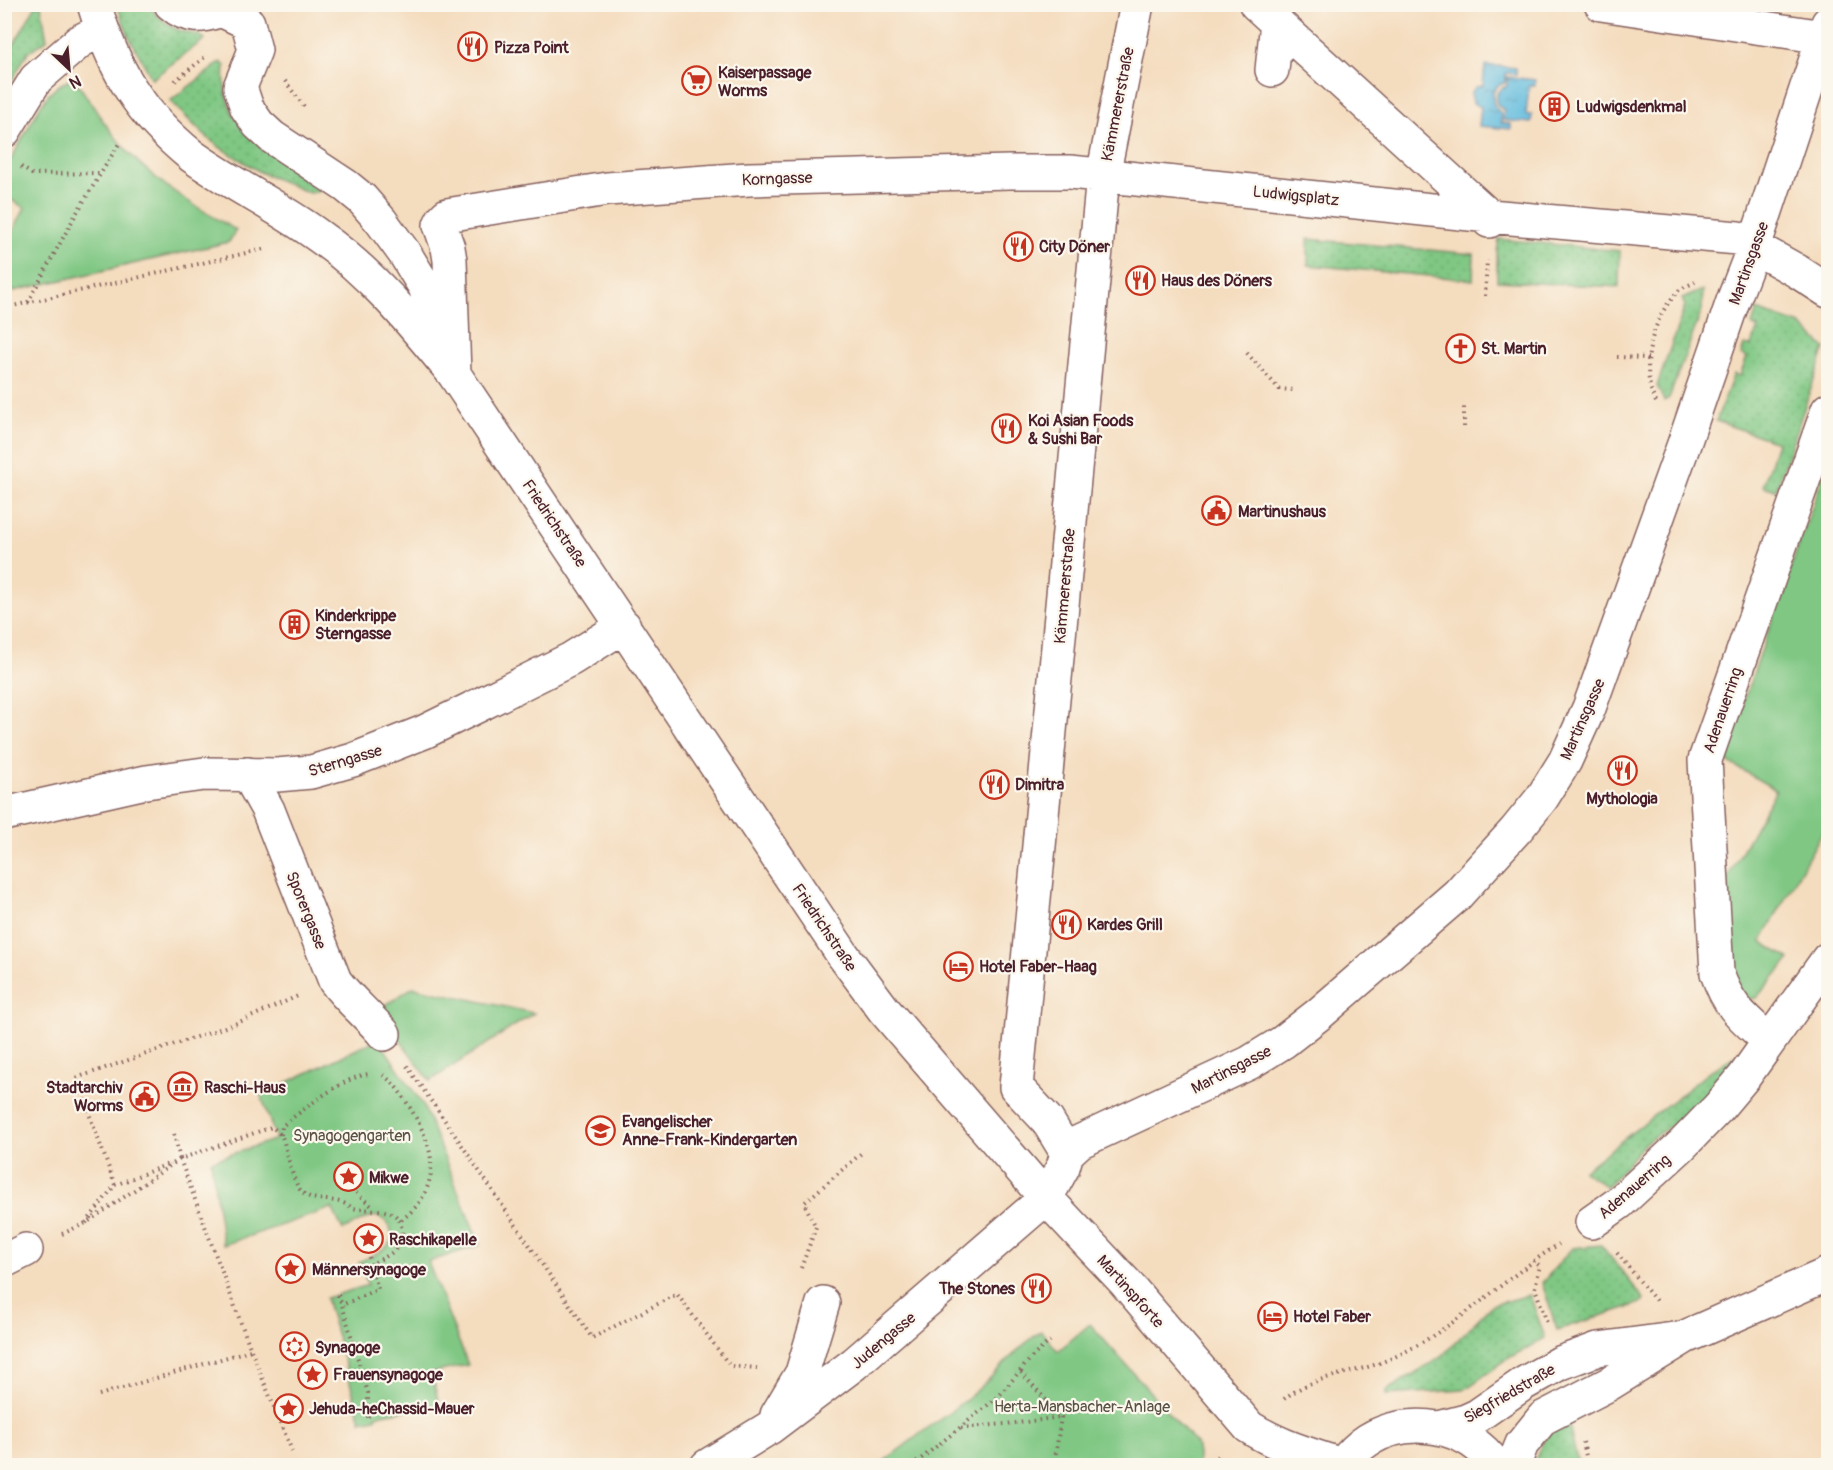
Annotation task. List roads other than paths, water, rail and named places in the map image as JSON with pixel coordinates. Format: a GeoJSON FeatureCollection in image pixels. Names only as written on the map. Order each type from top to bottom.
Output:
{"type":"FeatureCollection","features":[{"type":"Feature","properties":{"kind":"street"},"geometry":{"type":"LineString","coordinates":[[171,4],[189,15],[204,16],[221,10],[248,23],[255,50],[240,87],[247,108],[258,124],[272,137],[346,186],[362,199],[381,221],[425,287],[454,374]]}},
{"type":"Feature","properties":{"kind":"street","name":"Kämmererstraße"},"geometry":{"type":"LineString","coordinates":[[1066,1153],[1047,1120],[1016,1087],[1103,176],[1137,4]]}},
{"type":"Feature","properties":{"kind":"street"},"geometry":{"type":"LineString","coordinates":[[1601,4],[1827,27]]}},
{"type":"Feature","properties":{"kind":"street"},"geometry":{"type":"LineString","coordinates":[[1724,4],[1827,27]]}},
{"type":"Feature","properties":{"kind":"street"},"geometry":{"type":"LineString","coordinates":[[1267,13],[1272,70]]}},
{"type":"Feature","properties":{"kind":"street"},"geometry":{"type":"LineString","coordinates":[[1267,13],[1488,235]]}},
{"type":"Feature","properties":{"kind":"street"},"geometry":{"type":"LineString","coordinates":[[4,131],[36,79],[80,41],[98,17]]}},
{"type":"Feature","properties":{"kind":"street","name":"Friedrichstraße"},"geometry":{"type":"LineString","coordinates":[[98,17],[118,70],[142,107],[174,141],[192,156],[321,237],[393,300],[454,374],[843,955],[884,1010],[945,1081]]}},
{"type":"Feature","properties":{"kind":"street","name":"Martinsgasse"},"geometry":{"type":"LineString","coordinates":[[1066,1153],[1079,1142],[1249,1063],[1283,1042],[1319,1014],[1457,894],[1503,845],[1542,798],[1565,760],[1589,708],[1754,247],[1827,27]]}},
{"type":"Feature","properties":{"kind":"street","name":"Korngasse"},"geometry":{"type":"LineString","coordinates":[[454,374],[450,261],[440,225],[442,219],[447,215],[607,189],[749,179],[1010,172],[1070,172],[1103,176]]}},
{"type":"Feature","properties":{"kind":"street","name":"Ludwigsplatz"},"geometry":{"type":"LineString","coordinates":[[1103,176],[1164,181],[1488,235],[1738,238],[1828,291]]}},
{"type":"Feature","properties":{"kind":"street","name":"Adenauerring"},"geometry":{"type":"LineString","coordinates":[[1769,1041],[1733,1007],[1724,993],[1717,973],[1705,760],[1828,410]]}},
{"type":"Feature","properties":{"kind":"street","name":"Sterngasse"},"geometry":{"type":"LineString","coordinates":[[4,814],[146,782],[204,774],[277,775],[311,772],[353,760],[424,732],[571,659],[624,626]]}},
{"type":"Feature","properties":{"kind":"street","name":"Sporergasse"},"geometry":{"type":"LineString","coordinates":[[248,774],[268,810],[335,981],[345,995],[369,1016],[384,1034]]}},
{"type":"Feature","properties":{"kind":"street","name":"Adenauerring"},"geometry":{"type":"LineString","coordinates":[[1592,1222],[1619,1203],[1683,1145],[1718,1108],[1744,1077],[1828,959]]}},
{"type":"Feature","properties":{"kind":"street","name":"Martinspforte"},"geometry":{"type":"LineString","coordinates":[[945,1081],[1046,1198],[1125,1282],[1248,1427],[1290,1449],[1341,1465]]}},
{"type":"Feature","properties":{"kind":"street"},"geometry":{"type":"LineString","coordinates":[[1046,1198],[1063,1167],[1066,1153]]}},
{"type":"Feature","properties":{"kind":"street","name":"Judengasse"},"geometry":{"type":"LineString","coordinates":[[707,1466],[770,1428],[878,1345],[1046,1198]]}},
{"type":"Feature","properties":{"kind":"street","name":"Siegfriedstraße"},"geometry":{"type":"LineString","coordinates":[[1513,1466],[1522,1444],[1543,1418],[1609,1384],[1685,1337],[1828,1274]]}},
{"type":"Feature","properties":{"kind":"street"},"geometry":{"type":"LineString","coordinates":[[770,1428],[802,1373],[823,1303]]}},
{"type":"Feature","properties":{"kind":"street","name":"Siegfriedstraße"},"geometry":{"type":"LineString","coordinates":[[1439,1428],[1477,1416],[1523,1384],[1560,1363],[1598,1349],[1685,1337]]}},
{"type":"Feature","properties":{"kind":"street"},"geometry":{"type":"LineString","coordinates":[[1341,1465],[1368,1440],[1384,1432],[1402,1427],[1420,1426],[1439,1428],[1469,1440],[1482,1450],[1496,1466]]}},
{"type":"Feature","properties":{"kind":"water"},"geometry":{"type":"Polygon","coordinates":[[[1485,65],[1516,68],[1516,74],[1506,73],[1505,83],[1496,88],[1493,96],[1497,110],[1501,113],[1501,123],[1511,124],[1511,129],[1479,126],[1481,107],[1473,103],[1471,93],[1476,87],[1483,86],[1485,65]]]}},
{"type":"Feature","properties":{"kind":"water"},"geometry":{"type":"Polygon","coordinates":[[[1508,77],[1535,80],[1535,85],[1529,85],[1526,115],[1532,115],[1531,123],[1503,120],[1504,110],[1496,101],[1496,97],[1499,91],[1507,86],[1508,77]]]}},
{"type":"Feature","properties":{"kind":"place","name":"Pizza Point"},"geometry":{"type":"Point","coordinates":[473,47]}},
{"type":"Feature","properties":{"kind":"place","name":"Kaiserpassage Worms"},"geometry":{"type":"Point","coordinates":[697,81]}},
{"type":"Feature","properties":{"kind":"place","name":"Ludwigsdenkmal"},"geometry":{"type":"Point","coordinates":[1555,106]}},
{"type":"Feature","properties":{"kind":"place","name":"City Döner"},"geometry":{"type":"Point","coordinates":[1018,246]}},
{"type":"Feature","properties":{"kind":"place","name":"Haus des Döners"},"geometry":{"type":"Point","coordinates":[1140,280]}},
{"type":"Feature","properties":{"kind":"place","name":"St. Martin"},"geometry":{"type":"Point","coordinates":[1460,348]}},
{"type":"Feature","properties":{"kind":"place","name":"Koi Asian Foods & Sushi Bar"},"geometry":{"type":"Point","coordinates":[1007,429]}},
{"type":"Feature","properties":{"kind":"place","name":"Martinushaus"},"geometry":{"type":"Point","coordinates":[1217,511]}},
{"type":"Feature","properties":{"kind":"place","name":"Kinderkrippe Sterngasse"},"geometry":{"type":"Point","coordinates":[294,624]}},
{"type":"Feature","properties":{"kind":"place","name":"Mythologia"},"geometry":{"type":"Point","coordinates":[1622,770]}},
{"type":"Feature","properties":{"kind":"place","name":"Dimitra"},"geometry":{"type":"Point","coordinates":[994,784]}},
{"type":"Feature","properties":{"kind":"place","name":"Kardes Grill"},"geometry":{"type":"Point","coordinates":[1066,924]}},
{"type":"Feature","properties":{"kind":"place","name":"Hotel Faber-Haag"},"geometry":{"type":"Point","coordinates":[958,966]}},
{"type":"Feature","properties":{"kind":"place","name":"Raschi-Haus"},"geometry":{"type":"Point","coordinates":[183,1087]}},
{"type":"Feature","properties":{"kind":"place","name":"Stadtarchiv Worms"},"geometry":{"type":"Point","coordinates":[144,1096]}},
{"type":"Feature","properties":{"kind":"place","name":"Evangelischer Anne-Frank-Kindergarten"},"geometry":{"type":"Point","coordinates":[601,1130]}},
{"type":"Feature","properties":{"kind":"place","name":"Mikwe"},"geometry":{"type":"Point","coordinates":[348,1177]}},
{"type":"Feature","properties":{"kind":"place","name":"Raschikapelle"},"geometry":{"type":"Point","coordinates":[368,1239]}},
{"type":"Feature","properties":{"kind":"place","name":"Männersynagoge"},"geometry":{"type":"Point","coordinates":[291,1269]}},
{"type":"Feature","properties":{"kind":"place","name":"The Stones"},"geometry":{"type":"Point","coordinates":[1036,1288]}},
{"type":"Feature","properties":{"kind":"place","name":"Hotel Faber"},"geometry":{"type":"Point","coordinates":[1272,1316]}},
{"type":"Feature","properties":{"kind":"place","name":"Synagoge"},"geometry":{"type":"Point","coordinates":[294,1347]}},
{"type":"Feature","properties":{"kind":"place","name":"Frauensynagoge"},"geometry":{"type":"Point","coordinates":[312,1374]}},
{"type":"Feature","properties":{"kind":"place","name":"Jehuda-heChassid-Mauer"},"geometry":{"type":"Point","coordinates":[288,1408]}},
{"type":"Feature","properties":{"kind":"park label","name":"Synagogengarten"},"geometry":{"type":"Point","coordinates":[352,1135]}},
{"type":"Feature","properties":{"kind":"park label","name":"Herta-Mansbacher-Anlage"},"geometry":{"type":"Point","coordinates":[1082,1406]}}]}
